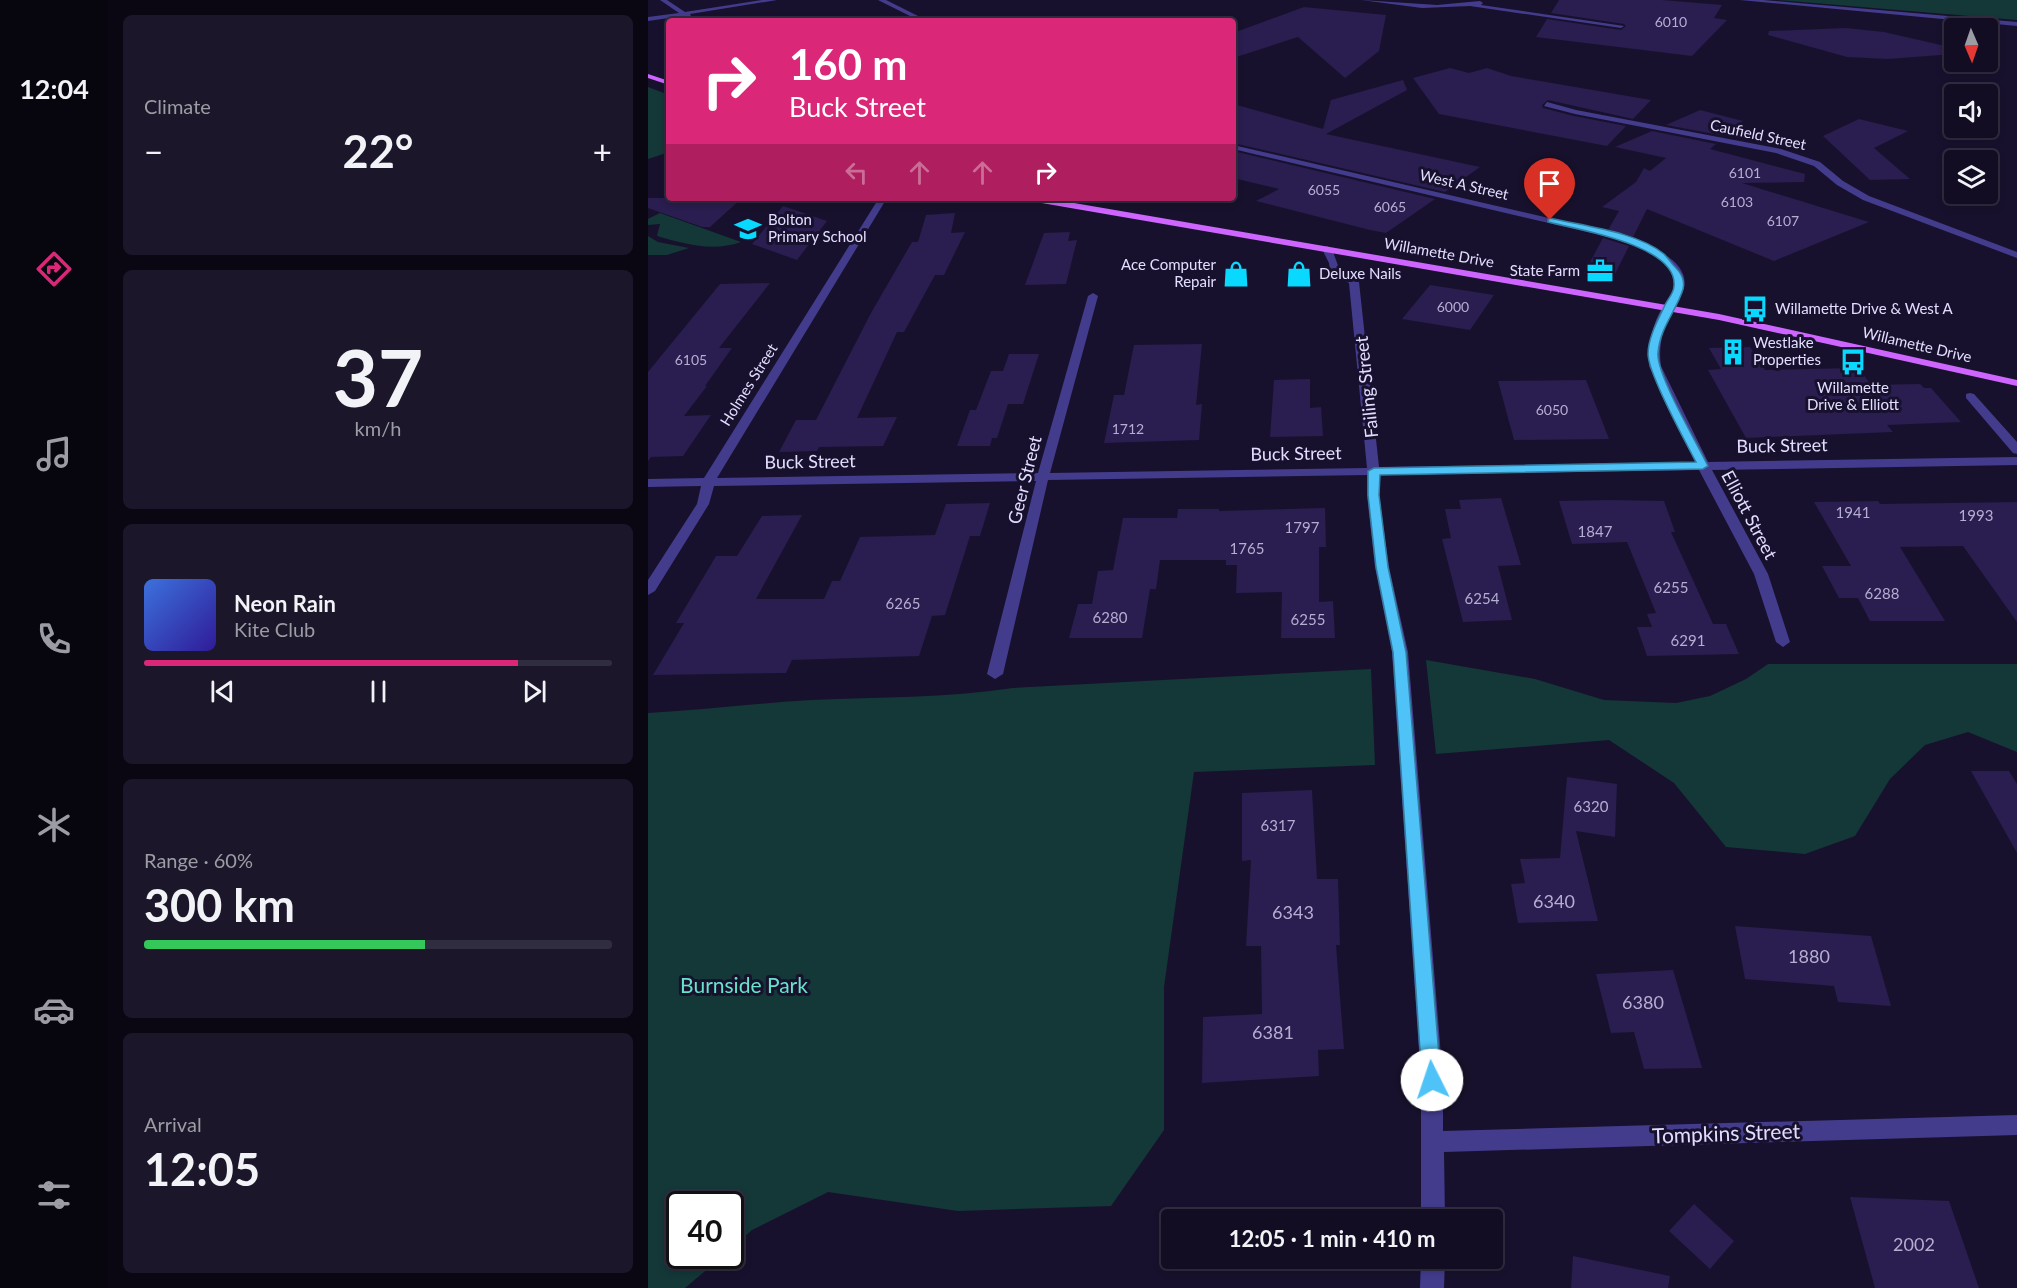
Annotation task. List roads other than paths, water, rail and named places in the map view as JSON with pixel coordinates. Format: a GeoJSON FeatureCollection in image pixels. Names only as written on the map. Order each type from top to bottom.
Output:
{"type":"FeatureCollection","features":[{"type":"Feature","properties":{"kind":"main road"},"geometry":{"type":"LineString","coordinates":[[648,76],[666,82]]}},
{"type":"Feature","properties":{"kind":"main road","name":"Willamette Drive"},"geometry":{"type":"LineString","coordinates":[[1047,201],[1668,308],[2017,383]]}},
{"type":"Feature","properties":{"kind":"street"},"geometry":{"type":"LineString","coordinates":[[663,0],[692,18]]}},
{"type":"Feature","properties":{"kind":"street"},"geometry":{"type":"LineString","coordinates":[[648,19],[774,0]]}},
{"type":"Feature","properties":{"kind":"street"},"geometry":{"type":"LineString","coordinates":[[881,0],[919,18]]}},
{"type":"Feature","properties":{"kind":"street"},"geometry":{"type":"LineString","coordinates":[[1364,0],[1429,8],[1471,5],[1495,0]]}},
{"type":"Feature","properties":{"kind":"street"},"geometry":{"type":"LineString","coordinates":[[1743,0],[2017,24]]}},
{"type":"Feature","properties":{"kind":"street"},"geometry":{"type":"LineString","coordinates":[[1471,5],[1621,26]]}},
{"type":"Feature","properties":{"kind":"street","name":"Caufield Street"},"geometry":{"type":"LineString","coordinates":[[1547,105],[1795,155],[1817,164],[1840,183],[1866,198],[2017,255]]}},
{"type":"Feature","properties":{"kind":"street","name":"West A Street"},"geometry":{"type":"LineString","coordinates":[[1236,148],[1627,240],[1660,256],[1677,274],[1679,288],[1668,308]]}},
{"type":"Feature","properties":{"kind":"street","name":"Holmes Street"},"geometry":{"type":"LineString","coordinates":[[648,591],[703,504],[708,482],[881,201]]}},
{"type":"Feature","properties":{"kind":"street","name":"Failing Street"},"geometry":{"type":"LineString","coordinates":[[1327,249],[1334,262],[1335,272],[1354,282],[1374,471],[1373,495],[1382,567],[1400,652],[1432,1080],[1433,1209]]}},
{"type":"Feature","properties":{"kind":"street","name":"Geer Street"},"geometry":{"type":"LineString","coordinates":[[995,674],[1044,476],[1093,296]]}},
{"type":"Feature","properties":{"kind":"street","name":"Elliott Street"},"geometry":{"type":"LineString","coordinates":[[1668,308],[1653,354],[1655,366],[1703,466],[1761,574],[1783,642]]}},
{"type":"Feature","properties":{"kind":"street"},"geometry":{"type":"LineString","coordinates":[[1970,396],[2017,450]]}},
{"type":"Feature","properties":{"kind":"street","name":"Buck Street"},"geometry":{"type":"LineString","coordinates":[[648,483],[2017,461]]}},
{"type":"Feature","properties":{"kind":"street","name":"Tompkins Street"},"geometry":{"type":"LineString","coordinates":[[1434,1142],[2017,1125]]}},
{"type":"Feature","properties":{"kind":"street"},"geometry":{"type":"LineString","coordinates":[[1432,1288],[1433,1269]]}},
{"type":"Feature","properties":{"kind":"place","name":"Bolton Primary School"},"geometry":{"type":"Point","coordinates":[748,229]}},
{"type":"Feature","properties":{"kind":"place","name":"State Farm"},"geometry":{"type":"Point","coordinates":[1600,271]}},
{"type":"Feature","properties":{"kind":"place","name":"Ace Computer Repair"},"geometry":{"type":"Point","coordinates":[1236,274]}},
{"type":"Feature","properties":{"kind":"place","name":"Deluxe Nails"},"geometry":{"type":"Point","coordinates":[1299,274]}},
{"type":"Feature","properties":{"kind":"place","name":"Willamette Drive & West A"},"geometry":{"type":"Point","coordinates":[1755,309]}},
{"type":"Feature","properties":{"kind":"place","name":"Westlake Properties"},"geometry":{"type":"Point","coordinates":[1733,352]}},
{"type":"Feature","properties":{"kind":"place","name":"Willamette Drive & Elliott"},"geometry":{"type":"Point","coordinates":[1853,362]}},
{"type":"Feature","properties":{"kind":"park label","name":"Burnside Park"},"geometry":{"type":"Point","coordinates":[744,986]}}]}
